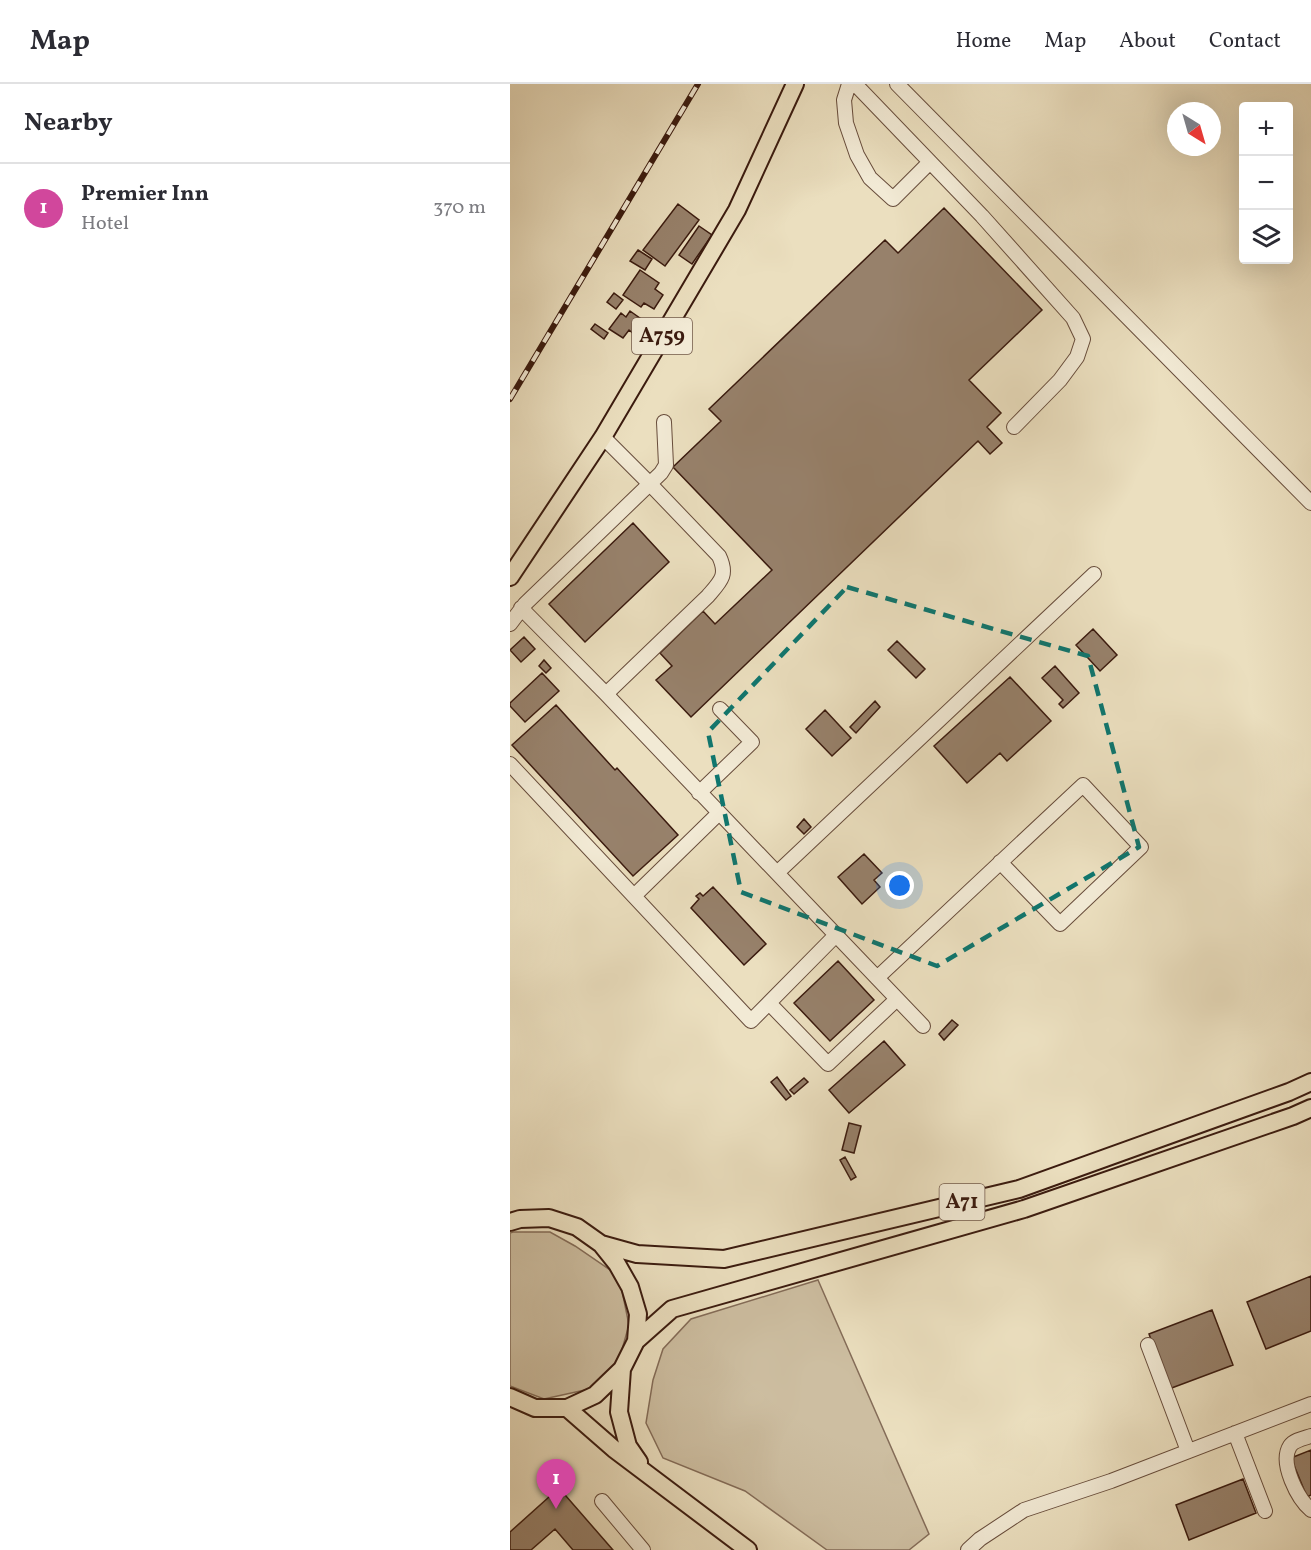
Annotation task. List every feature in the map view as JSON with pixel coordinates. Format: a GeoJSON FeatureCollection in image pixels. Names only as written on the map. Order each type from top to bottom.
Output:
{"type":"FeatureCollection","features":[{"type":"Feature","properties":{"kind":"main road","name":"A759"},"geometry":{"type":"LineString","coordinates":[[510,578],[603,437],[737,210],[795,84]]}},
{"type":"Feature","properties":{"kind":"main road","name":"A71"},"geometry":{"type":"LineString","coordinates":[[601,1244],[637,1254],[724,1259],[1019,1189],[1289,1092],[1311,1082]]}},
{"type":"Feature","properties":{"kind":"main road","name":"A71"},"geometry":{"type":"LineString","coordinates":[[510,1397],[535,1408],[567,1408],[595,1395],[622,1369],[636,1341],[672,1309],[1024,1209],[1311,1108]]}},
{"type":"Feature","properties":{"kind":"main road"},"geometry":{"type":"LineString","coordinates":[[510,1210],[542,1218]]}},
{"type":"Feature","properties":{"kind":"main road","name":"A71"},"geometry":{"type":"LineString","coordinates":[[510,1221],[549,1218],[577,1227],[601,1244],[617,1264],[630,1287],[638,1314],[636,1341]]}},
{"type":"Feature","properties":{"kind":"main road"},"geometry":{"type":"LineString","coordinates":[[622,1369],[619,1412],[628,1446],[644,1472]]}},
{"type":"Feature","properties":{"kind":"main road"},"geometry":{"type":"LineString","coordinates":[[567,1408],[614,1449],[748,1550]]}},
{"type":"Feature","properties":{"kind":"street"},"geometry":{"type":"LineString","coordinates":[[849,84],[844,100],[846,123],[857,154],[870,178],[893,199],[930,162]]}},
{"type":"Feature","properties":{"kind":"street"},"geometry":{"type":"LineString","coordinates":[[855,84],[981,216],[1073,318],[1083,339],[1077,357],[1060,380],[1014,427]]}},
{"type":"Feature","properties":{"kind":"street"},"geometry":{"type":"LineString","coordinates":[[897,84],[1311,503]]}},
{"type":"Feature","properties":{"kind":"street"},"geometry":{"type":"LineString","coordinates":[[510,624],[521,608],[661,473],[666,465],[664,422]]}},
{"type":"Feature","properties":{"kind":"street"},"geometry":{"type":"LineString","coordinates":[[603,437],[719,556],[724,566],[718,585],[708,596],[606,694]]}},
{"type":"Feature","properties":{"kind":"street"},"geometry":{"type":"LineString","coordinates":[[777,873],[1094,574]]}},
{"type":"Feature","properties":{"kind":"street"},"geometry":{"type":"LineString","coordinates":[[521,608],[923,1026]]}},
{"type":"Feature","properties":{"kind":"street"},"geometry":{"type":"LineString","coordinates":[[699,793],[752,742],[720,709]]}},
{"type":"Feature","properties":{"kind":"street"},"geometry":{"type":"LineString","coordinates":[[510,764],[751,1021],[836,935]]}},
{"type":"Feature","properties":{"kind":"street"},"geometry":{"type":"LineString","coordinates":[[877,978],[1000,862],[1083,785],[1141,847],[1060,924],[1000,862]]}},
{"type":"Feature","properties":{"kind":"street"},"geometry":{"type":"LineString","coordinates":[[634,896],[719,813]]}},
{"type":"Feature","properties":{"kind":"street"},"geometry":{"type":"LineString","coordinates":[[769,1003],[828,1064],[897,999]]}},
{"type":"Feature","properties":{"kind":"street"},"geometry":{"type":"LineString","coordinates":[[1148,1345],[1188,1451]]}},
{"type":"Feature","properties":{"kind":"street"},"geometry":{"type":"LineString","coordinates":[[968,1550],[980,1539],[1024,1510],[1112,1482],[1311,1404]]}},
{"type":"Feature","properties":{"kind":"street"},"geometry":{"type":"LineString","coordinates":[[1234,1433],[1265,1511]]}},
{"type":"Feature","properties":{"kind":"street"},"geometry":{"type":"LineString","coordinates":[[1311,1436],[1290,1446],[1287,1460],[1294,1486],[1302,1501],[1311,1510]]}},
{"type":"Feature","properties":{"kind":"street"},"geometry":{"type":"LineString","coordinates":[[602,1501],[643,1550]]}},
{"type":"Feature","properties":{"kind":"highlighted area"},"geometry":{"type":"Polygon","coordinates":[[[847,587],[1088,656],[1139,847],[937,966],[741,892],[708,732],[847,587]]]}},
{"type":"Feature","properties":{"kind":"shaded area"},"geometry":{"type":"Polygon","coordinates":[[[550,1232],[619,1276],[629,1325],[619,1360],[594,1388],[544,1399],[510,1386],[510,1233],[550,1232]]]}},
{"type":"Feature","properties":{"kind":"shaded area"},"geometry":{"type":"Polygon","coordinates":[[[818,1280],[929,1534],[909,1550],[827,1550],[745,1491],[663,1458],[646,1423],[653,1380],[663,1349],[691,1319],[818,1280]]]}},
{"type":"Feature","properties":{"kind":"building"},"geometry":{"type":"Polygon","coordinates":[[[678,204],[699,220],[665,266],[643,250],[678,204]]]}},
{"type":"Feature","properties":{"kind":"building"},"geometry":{"type":"Polygon","coordinates":[[[944,208],[1042,310],[969,380],[1001,413],[987,427],[1002,443],[990,454],[978,441],[691,717],[656,680],[672,666],[660,653],[703,611],[715,624],[772,570],[673,467],[721,421],[709,409],[885,240],[898,253],[944,208]]]}},
{"type":"Feature","properties":{"kind":"building"},"geometry":{"type":"Polygon","coordinates":[[[699,226],[712,235],[692,264],[679,255],[699,226]]]}},
{"type":"Feature","properties":{"kind":"building"},"geometry":{"type":"Polygon","coordinates":[[[638,250],[652,259],[645,270],[630,261],[638,250]]]}},
{"type":"Feature","properties":{"kind":"building"},"geometry":{"type":"Polygon","coordinates":[[[640,270],[659,283],[655,289],[663,295],[654,309],[644,303],[641,307],[623,295],[640,270]]]}},
{"type":"Feature","properties":{"kind":"building"},"geometry":{"type":"Polygon","coordinates":[[[614,293],[623,300],[616,309],[607,302],[614,293]]]}},
{"type":"Feature","properties":{"kind":"building"},"geometry":{"type":"Polygon","coordinates":[[[630,311],[644,321],[635,335],[629,330],[623,338],[609,329],[621,313],[626,317],[630,311]]]}},
{"type":"Feature","properties":{"kind":"building"},"geometry":{"type":"Polygon","coordinates":[[[595,324],[608,333],[604,339],[591,329],[595,324]]]}},
{"type":"Feature","properties":{"kind":"building"},"geometry":{"type":"Polygon","coordinates":[[[633,523],[669,562],[585,642],[549,604],[633,523]]]}},
{"type":"Feature","properties":{"kind":"building"},"geometry":{"type":"Polygon","coordinates":[[[1093,629],[1117,655],[1100,671],[1076,645],[1093,629]]]}},
{"type":"Feature","properties":{"kind":"building"},"geometry":{"type":"Polygon","coordinates":[[[524,637],[535,649],[521,662],[510,650],[524,637]]]}},
{"type":"Feature","properties":{"kind":"building"},"geometry":{"type":"Polygon","coordinates":[[[897,641],[925,669],[916,678],[888,650],[897,641]]]}},
{"type":"Feature","properties":{"kind":"building"},"geometry":{"type":"Polygon","coordinates":[[[544,660],[551,668],[546,673],[539,666],[544,660]]]}},
{"type":"Feature","properties":{"kind":"building"},"geometry":{"type":"Polygon","coordinates":[[[1055,666],[1079,693],[1063,708],[1059,704],[1063,700],[1042,678],[1055,666]]]}},
{"type":"Feature","properties":{"kind":"building"},"geometry":{"type":"Polygon","coordinates":[[[542,673],[559,691],[525,722],[510,706],[510,703],[542,673]]]}},
{"type":"Feature","properties":{"kind":"building"},"geometry":{"type":"Polygon","coordinates":[[[1010,677],[1051,721],[1007,761],[1000,753],[967,783],[934,746],[1010,677]]]}},
{"type":"Feature","properties":{"kind":"building"},"geometry":{"type":"Polygon","coordinates":[[[875,701],[880,707],[856,733],[850,727],[875,701]]]}},
{"type":"Feature","properties":{"kind":"building"},"geometry":{"type":"Polygon","coordinates":[[[556,705],[678,835],[633,876],[512,745],[556,705]]]}},
{"type":"Feature","properties":{"kind":"building"},"geometry":{"type":"Polygon","coordinates":[[[825,710],[851,738],[832,756],[806,729],[825,710]]]}},
{"type":"Feature","properties":{"kind":"building"},"geometry":{"type":"Polygon","coordinates":[[[804,819],[811,827],[804,834],[797,827],[804,819]]]}},
{"type":"Feature","properties":{"kind":"building"},"geometry":{"type":"Polygon","coordinates":[[[864,854],[882,873],[874,880],[880,887],[862,904],[838,877],[864,854]]]}},
{"type":"Feature","properties":{"kind":"building"},"geometry":{"type":"Polygon","coordinates":[[[713,887],[766,944],[744,965],[691,908],[699,899],[696,896],[700,893],[703,896],[713,887]]]}},
{"type":"Feature","properties":{"kind":"building"},"geometry":{"type":"Polygon","coordinates":[[[838,961],[874,1000],[830,1041],[794,1003],[838,961]]]}},
{"type":"Feature","properties":{"kind":"building"},"geometry":{"type":"Polygon","coordinates":[[[952,1020],[958,1025],[944,1040],[939,1034],[952,1020]]]}},
{"type":"Feature","properties":{"kind":"building"},"geometry":{"type":"Polygon","coordinates":[[[884,1041],[905,1065],[849,1113],[829,1090],[884,1041]]]}},
{"type":"Feature","properties":{"kind":"building"},"geometry":{"type":"Polygon","coordinates":[[[777,1077],[791,1096],[786,1100],[771,1082],[777,1077]]]}},
{"type":"Feature","properties":{"kind":"building"},"geometry":{"type":"Polygon","coordinates":[[[804,1078],[808,1082],[794,1094],[790,1090],[804,1078]]]}},
{"type":"Feature","properties":{"kind":"building"},"geometry":{"type":"Polygon","coordinates":[[[849,1123],[861,1126],[854,1153],[842,1150],[849,1123]]]}},
{"type":"Feature","properties":{"kind":"building"},"geometry":{"type":"Polygon","coordinates":[[[845,1157],[856,1177],[851,1180],[840,1160],[845,1157]]]}},
{"type":"Feature","properties":{"kind":"building"},"geometry":{"type":"Polygon","coordinates":[[[1311,1276],[1311,1331],[1266,1349],[1247,1302],[1311,1276]]]}},
{"type":"Feature","properties":{"kind":"building"},"geometry":{"type":"Polygon","coordinates":[[[1212,1310],[1233,1365],[1169,1389],[1149,1334],[1212,1310]]]}},
{"type":"Feature","properties":{"kind":"building"},"geometry":{"type":"Polygon","coordinates":[[[1311,1450],[1311,1495],[1307,1497],[1291,1458],[1311,1450]]]}},
{"type":"Feature","properties":{"kind":"building"},"geometry":{"type":"Polygon","coordinates":[[[1243,1479],[1256,1513],[1189,1540],[1176,1505],[1243,1479]]]}},
{"type":"Feature","properties":{"kind":"building"},"geometry":{"type":"Polygon","coordinates":[[[559,1488],[613,1550],[573,1550],[555,1529],[531,1550],[510,1550],[510,1532],[559,1488]]]}},
{"type":"Feature","properties":{"kind":"railway"},"geometry":{"type":"LineString","coordinates":[[510,399],[698,84]]}},
{"type":"Feature","properties":{"kind":"place","name":"Premier Inn"},"geometry":{"type":"Point","coordinates":[556,1509]}}]}
